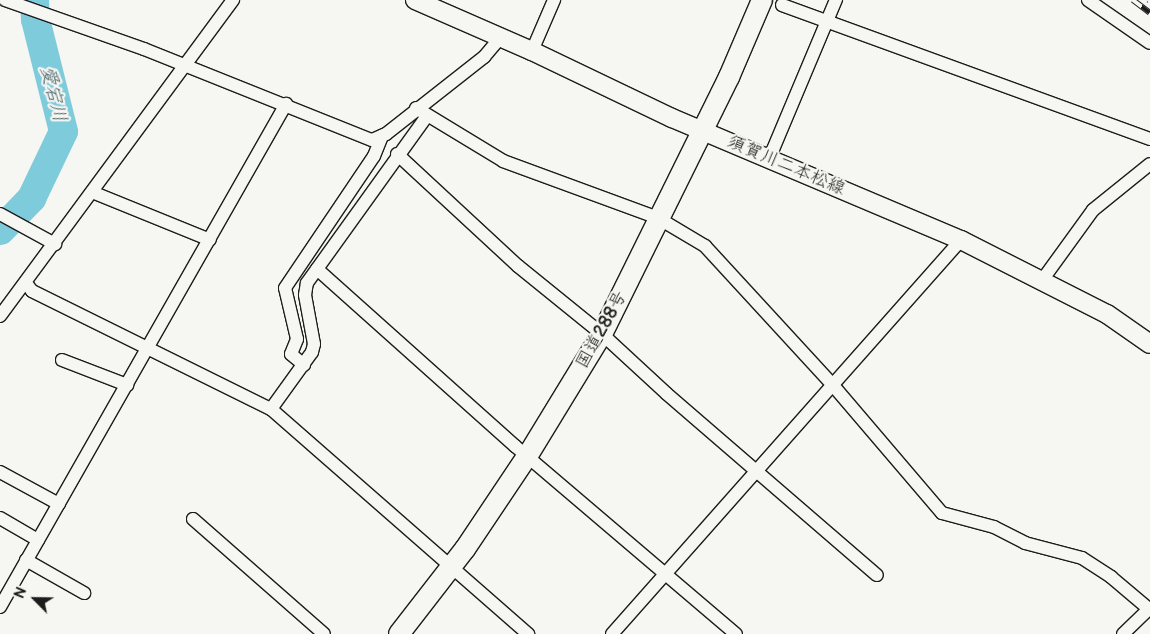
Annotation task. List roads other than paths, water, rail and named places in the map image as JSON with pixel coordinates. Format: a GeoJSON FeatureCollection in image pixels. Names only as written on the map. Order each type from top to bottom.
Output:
{"type":"FeatureCollection","features":[{"type":"Feature","properties":{"kind":"highway","name":"国道288号"},"geometry":{"type":"LineString","coordinates":[[398,634],[450,566],[528,455],[602,334],[702,130],[762,0]]}},
{"type":"Feature","properties":{"kind":"main road","name":"須賀川二本松線"},"geometry":{"type":"LineString","coordinates":[[414,0],[501,37],[702,130],[961,240],[1043,279],[1107,314],[1150,344]]}},
{"type":"Feature","properties":{"kind":"street"},"geometry":{"type":"LineString","coordinates":[[5,0],[184,65],[286,104],[372,140],[382,136],[484,57],[501,37]]}},
{"type":"Feature","properties":{"kind":"street"},"geometry":{"type":"LineString","coordinates":[[0,316],[55,244],[233,0]]}},
{"type":"Feature","properties":{"kind":"street"},"geometry":{"type":"LineString","coordinates":[[532,51],[554,0]]}},
{"type":"Feature","properties":{"kind":"street"},"geometry":{"type":"LineString","coordinates":[[769,159],[836,0]]}},
{"type":"Feature","properties":{"kind":"street"},"geometry":{"type":"LineString","coordinates":[[1088,0],[1150,43]]}},
{"type":"Feature","properties":{"kind":"street"},"geometry":{"type":"LineString","coordinates":[[782,5],[826,23],[1150,140]]}},
{"type":"Feature","properties":{"kind":"street"},"geometry":{"type":"LineString","coordinates":[[0,606],[286,104]]}},
{"type":"Feature","properties":{"kind":"street"},"geometry":{"type":"LineString","coordinates":[[416,108],[503,161],[658,218],[705,246],[831,383],[942,513],[994,527],[1025,543],[1082,558],[1111,576],[1150,609],[1123,634]]}},
{"type":"Feature","properties":{"kind":"street"},"geometry":{"type":"LineString","coordinates":[[271,409],[304,365],[314,344],[306,304],[306,286],[397,154],[427,116]]}},
{"type":"Feature","properties":{"kind":"street"},"geometry":{"type":"LineString","coordinates":[[304,365],[291,354],[297,339],[285,288],[374,156],[382,136]]}},
{"type":"Feature","properties":{"kind":"street"},"geometry":{"type":"LineString","coordinates":[[397,154],[518,266],[602,334],[667,394],[757,469],[877,575]]}},
{"type":"Feature","properties":{"kind":"street"},"geometry":{"type":"LineString","coordinates":[[1043,279],[1093,210],[1150,164]]}},
{"type":"Feature","properties":{"kind":"street"},"geometry":{"type":"LineString","coordinates":[[92,192],[210,240]]}},
{"type":"Feature","properties":{"kind":"street"},"geometry":{"type":"LineString","coordinates":[[0,214],[55,244]]}},
{"type":"Feature","properties":{"kind":"street"},"geometry":{"type":"LineString","coordinates":[[612,634],[831,383],[961,240]]}},
{"type":"Feature","properties":{"kind":"street"},"geometry":{"type":"LineString","coordinates":[[317,269],[528,455],[736,634]]}},
{"type":"Feature","properties":{"kind":"street"},"geometry":{"type":"LineString","coordinates":[[26,283],[32,291],[271,409],[528,634]]}},
{"type":"Feature","properties":{"kind":"street"},"geometry":{"type":"LineString","coordinates":[[62,360],[127,385]]}},
{"type":"Feature","properties":{"kind":"street"},"geometry":{"type":"LineString","coordinates":[[0,472],[59,504]]}},
{"type":"Feature","properties":{"kind":"street"},"geometry":{"type":"LineString","coordinates":[[0,518],[38,540]]}},
{"type":"Feature","properties":{"kind":"street"},"geometry":{"type":"LineString","coordinates":[[193,519],[324,634]]}},
{"type":"Feature","properties":{"kind":"street"},"geometry":{"type":"LineString","coordinates":[[26,560],[84,593]]}},
{"type":"Feature","properties":{"kind":"waterway","name":"愛宕川"},"geometry":{"type":"LineString","coordinates":[[0,230],[31,198],[63,131],[35,19],[34,0]]}},
{"type":"Feature","properties":{"kind":"railway"},"geometry":{"type":"LineString","coordinates":[[1133,0],[1150,13]]}}]}
